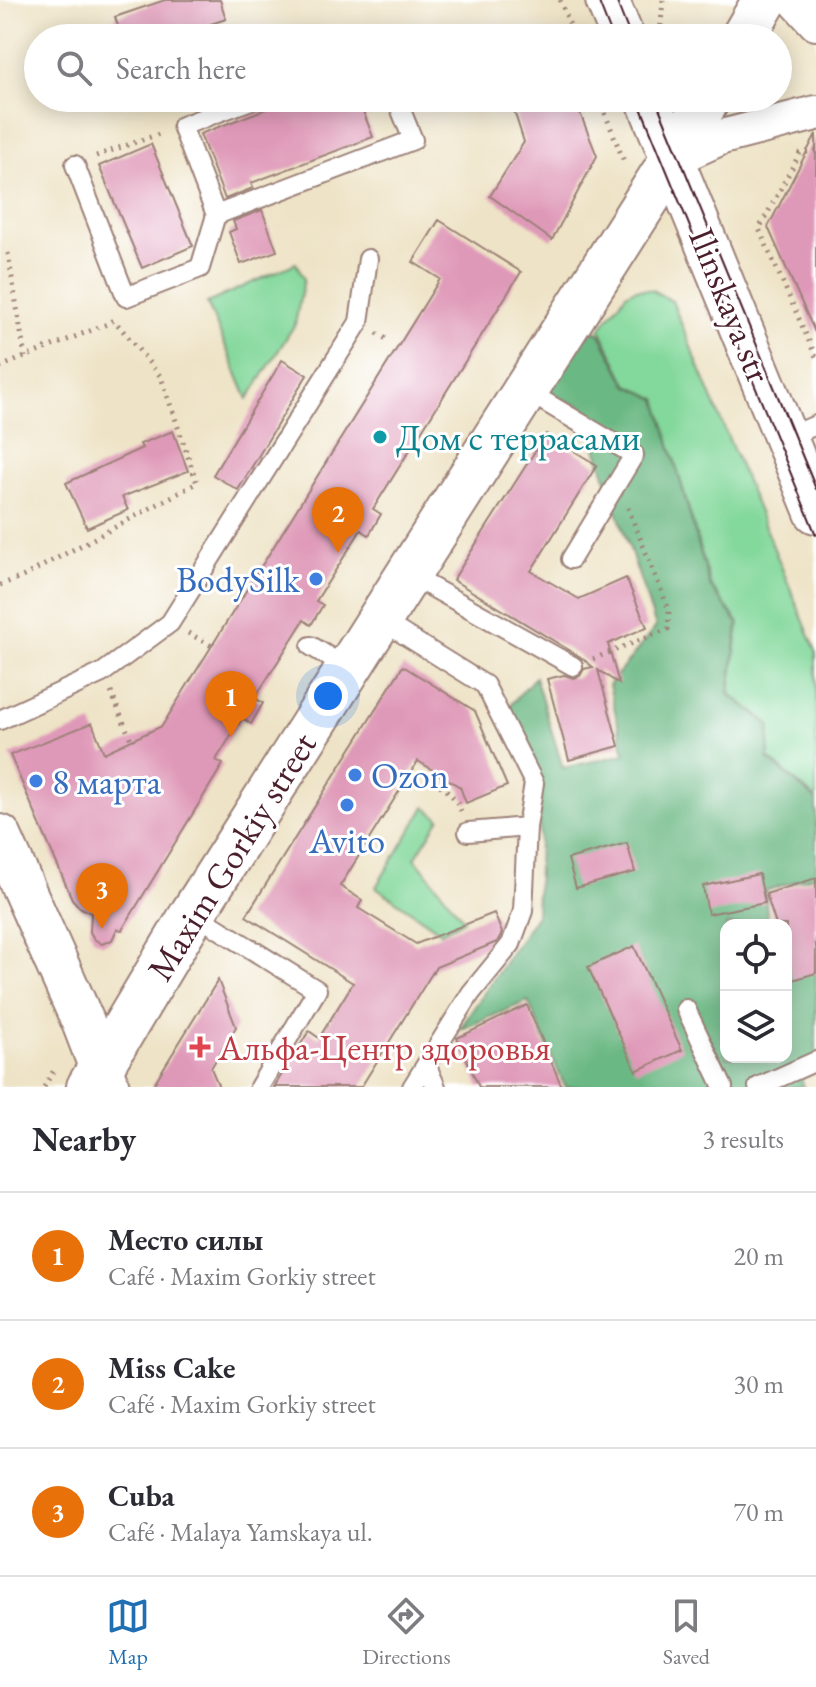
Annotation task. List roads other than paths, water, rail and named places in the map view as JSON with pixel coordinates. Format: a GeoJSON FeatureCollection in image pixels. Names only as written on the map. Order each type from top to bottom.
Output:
{"type":"FeatureCollection","features":[{"type":"Feature","properties":{"kind":"main road"},"geometry":{"type":"LineString","coordinates":[[751,24],[765,0]]}},
{"type":"Feature","properties":{"kind":"main road","name":"Maxim Gorkiy street"},"geometry":{"type":"LineString","coordinates":[[89,1076],[193,913],[329,657],[379,619],[700,112]]}},
{"type":"Feature","properties":{"kind":"street"},"geometry":{"type":"LineString","coordinates":[[607,0],[617,24]]}},
{"type":"Feature","properties":{"kind":"street"},"geometry":{"type":"LineString","coordinates":[[795,0],[816,23]]}},
{"type":"Feature","properties":{"kind":"street","name":"Ilinskaya str"},"geometry":{"type":"LineString","coordinates":[[652,112],[671,160],[804,452],[816,512]]}},
{"type":"Feature","properties":{"kind":"street"},"geometry":{"type":"LineString","coordinates":[[671,160],[722,137],[816,113]]}},
{"type":"Feature","properties":{"kind":"street"},"geometry":{"type":"LineString","coordinates":[[0,836],[83,1022],[89,1076]]}},
{"type":"Feature","properties":{"kind":"lane"},"geometry":{"type":"LineString","coordinates":[[75,165],[126,297],[200,268],[216,215],[182,126],[219,112]]}},
{"type":"Feature","properties":{"kind":"lane"},"geometry":{"type":"LineString","coordinates":[[216,215],[413,140],[402,112]]}},
{"type":"Feature","properties":{"kind":"lane"},"geometry":{"type":"LineString","coordinates":[[0,720],[102,673],[170,623],[359,322],[368,259]]}},
{"type":"Feature","properties":{"kind":"lane"},"geometry":{"type":"LineString","coordinates":[[525,390],[634,455],[571,559]]}},
{"type":"Feature","properties":{"kind":"lane"},"geometry":{"type":"LineString","coordinates":[[408,574],[573,666]]}},
{"type":"Feature","properties":{"kind":"lane"},"geometry":{"type":"LineString","coordinates":[[379,619],[485,685],[534,783],[527,827],[523,911],[511,944],[471,993],[412,1087]]}},
{"type":"Feature","properties":{"kind":"lane"},"geometry":{"type":"LineString","coordinates":[[468,832],[527,827]]}},
{"type":"Feature","properties":{"kind":"lane"},"geometry":{"type":"LineString","coordinates":[[193,913],[317,990],[259,1087]]}},
{"type":"Feature","properties":{"kind":"lane"},"geometry":{"type":"LineString","coordinates":[[499,926],[520,919]]}},
{"type":"Feature","properties":{"kind":"lane"},"geometry":{"type":"LineString","coordinates":[[686,1009],[723,1087]]}},
{"type":"Feature","properties":{"kind":"lane"},"geometry":{"type":"LineString","coordinates":[[758,1087],[816,1061]]}},
{"type":"Feature","properties":{"kind":"lane"},"geometry":{"type":"LineString","coordinates":[[427,1066],[436,1087]]}},
{"type":"Feature","properties":{"kind":"tram line"},"geometry":{"type":"LineString","coordinates":[[598,0],[607,24]]}},
{"type":"Feature","properties":{"kind":"tram line"},"geometry":{"type":"LineString","coordinates":[[616,0],[625,24]]}},
{"type":"Feature","properties":{"kind":"tram line"},"geometry":{"type":"LineString","coordinates":[[643,112],[816,535]]}},
{"type":"Feature","properties":{"kind":"tram line"},"geometry":{"type":"LineString","coordinates":[[661,112],[816,489]]}},
{"type":"Feature","properties":{"kind":"place","name":"Дом с террасами"},"geometry":{"type":"Point","coordinates":[380,437]}},
{"type":"Feature","properties":{"kind":"place","name":"Miss Cake"},"geometry":{"type":"Point","coordinates":[338,553]}},
{"type":"Feature","properties":{"kind":"place","name":"BodySilk"},"geometry":{"type":"Point","coordinates":[316,579]}},
{"type":"Feature","properties":{"kind":"place","name":"Место силы"},"geometry":{"type":"Point","coordinates":[231,737]}},
{"type":"Feature","properties":{"kind":"place","name":"Ozon"},"geometry":{"type":"Point","coordinates":[355,775]}},
{"type":"Feature","properties":{"kind":"place","name":"8 марта"},"geometry":{"type":"Point","coordinates":[36,781]}},
{"type":"Feature","properties":{"kind":"place","name":"Avito"},"geometry":{"type":"Point","coordinates":[347,805]}},
{"type":"Feature","properties":{"kind":"place","name":"Cuba"},"geometry":{"type":"Point","coordinates":[102,929]}},
{"type":"Feature","properties":{"kind":"place","name":"Альфа-Центр здоровья"},"geometry":{"type":"Point","coordinates":[200,1047]}}]}
